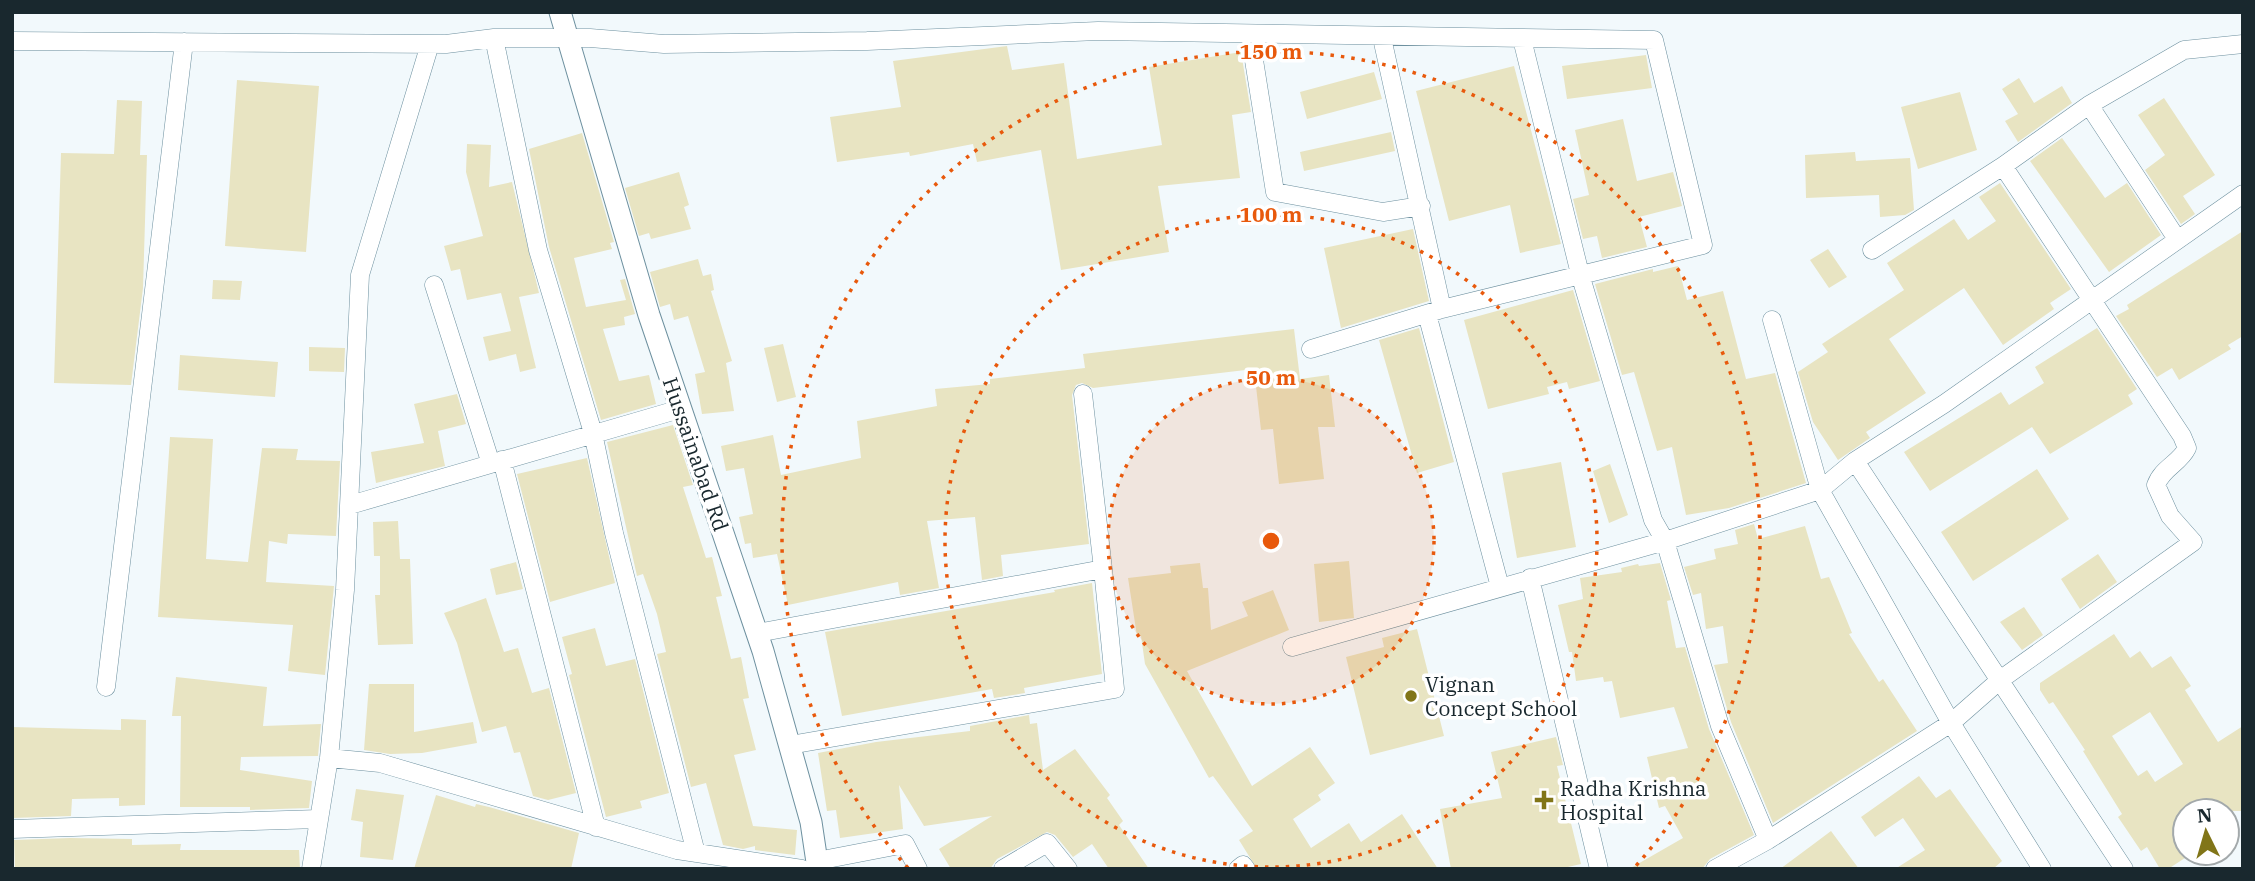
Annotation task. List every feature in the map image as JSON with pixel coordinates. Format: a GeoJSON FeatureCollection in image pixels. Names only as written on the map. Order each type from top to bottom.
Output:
{"type":"FeatureCollection","features":[{"type":"Feature","properties":{"kind":"street","name":"Hussainabad Rd"},"geometry":{"type":"LineString","coordinates":[[559,12],[570,39],[649,315],[757,633],[811,822],[812,866]]}},
{"type":"Feature","properties":{"kind":"street"},"geometry":{"type":"LineString","coordinates":[[12,41],[430,44],[494,38],[664,44],[867,41],[1098,31],[1382,38],[1654,40],[1703,245],[1435,312],[1311,349]]}},
{"type":"Feature","properties":{"kind":"street"},"geometry":{"type":"LineString","coordinates":[[1250,35],[1275,192],[1383,212],[1421,206]]}},
{"type":"Feature","properties":{"kind":"street"},"geometry":{"type":"LineString","coordinates":[[494,38],[538,250],[593,433],[614,533],[696,853]]}},
{"type":"Feature","properties":{"kind":"street"},"geometry":{"type":"LineString","coordinates":[[1382,38],[1421,206],[1435,312],[1500,587]]}},
{"type":"Feature","properties":{"kind":"street"},"geometry":{"type":"LineString","coordinates":[[1522,39],[1580,274],[1653,520],[1665,541],[1720,726],[1768,840]]}},
{"type":"Feature","properties":{"kind":"street"},"geometry":{"type":"LineString","coordinates":[[106,687],[184,42]]}},
{"type":"Feature","properties":{"kind":"street"},"geometry":{"type":"LineString","coordinates":[[311,869],[329,758],[350,505],[360,275],[430,44]]}},
{"type":"Feature","properties":{"kind":"street"},"geometry":{"type":"LineString","coordinates":[[1872,250],[2003,166],[2089,105],[2184,50],[2243,44]]}},
{"type":"Feature","properties":{"kind":"street"},"geometry":{"type":"LineString","coordinates":[[2089,105],[2177,239]]}},
{"type":"Feature","properties":{"kind":"street"},"geometry":{"type":"LineString","coordinates":[[1715,869],[1768,840],[1951,723],[2000,680],[2193,542],[2170,516],[2156,485],[2167,468],[2183,457],[2187,448],[2182,436],[2003,166]]}},
{"type":"Feature","properties":{"kind":"street"},"geometry":{"type":"LineString","coordinates":[[1292,647],[1665,541],[1820,490],[1855,461],[1944,404],[2243,194]]}},
{"type":"Feature","properties":{"kind":"street"},"geometry":{"type":"LineString","coordinates":[[435,285],[496,462],[596,827]]}},
{"type":"Feature","properties":{"kind":"street"},"geometry":{"type":"LineString","coordinates":[[1772,320],[1820,490],[1951,723],[2042,869]]}},
{"type":"Feature","properties":{"kind":"street"},"geometry":{"type":"LineString","coordinates":[[790,745],[1115,689],[1083,394]]}},
{"type":"Feature","properties":{"kind":"street"},"geometry":{"type":"LineString","coordinates":[[350,505],[680,409]]}},
{"type":"Feature","properties":{"kind":"street"},"geometry":{"type":"LineString","coordinates":[[1855,461],[2124,869]]}},
{"type":"Feature","properties":{"kind":"street"},"geometry":{"type":"LineString","coordinates":[[757,633],[1103,569]]}},
{"type":"Feature","properties":{"kind":"street"},"geometry":{"type":"LineString","coordinates":[[1530,578],[1596,868]]}},
{"type":"Feature","properties":{"kind":"street"},"geometry":{"type":"LineString","coordinates":[[329,758],[380,763],[596,827],[696,853],[812,866],[905,844],[918,869]]}},
{"type":"Feature","properties":{"kind":"street"},"geometry":{"type":"LineString","coordinates":[[12,829],[319,819]]}},
{"type":"Feature","properties":{"kind":"street"},"geometry":{"type":"LineString","coordinates":[[1003,869],[1047,843],[1068,869]]}},
{"type":"Feature","properties":{"kind":"street"},"geometry":{"type":"LineString","coordinates":[[1238,869],[1243,865],[1246,869]]}},
{"type":"Feature","properties":{"kind":"building"},"geometry":{"type":"Polygon","coordinates":[[[1007,46],[1012,70],[1064,63],[1077,159],[1162,145],[1149,67],[1241,52],[1251,112],[1232,115],[1240,178],[1158,186],[1169,252],[1061,270],[1041,150],[977,162],[973,144],[910,156],[909,152],[837,162],[830,117],[901,107],[893,61],[1007,46]]]}},
{"type":"Feature","properties":{"kind":"building"},"geometry":{"type":"Polygon","coordinates":[[[1646,55],[1652,88],[1567,99],[1562,66],[1646,55]]]}},
{"type":"Feature","properties":{"kind":"building"},"geometry":{"type":"Polygon","coordinates":[[[1514,66],[1561,244],[1520,253],[1510,205],[1449,221],[1416,91],[1514,66]]]}},
{"type":"Feature","properties":{"kind":"building"},"geometry":{"type":"Polygon","coordinates":[[[1374,72],[1382,99],[1307,119],[1300,92],[1374,72]]]}},
{"type":"Feature","properties":{"kind":"building"},"geometry":{"type":"Polygon","coordinates":[[[2019,78],[2034,103],[2062,86],[2072,103],[2018,142],[2005,121],[2018,114],[2002,89],[2019,78]]]}},
{"type":"Feature","properties":{"kind":"building"},"geometry":{"type":"Polygon","coordinates":[[[237,80],[319,86],[306,252],[225,246],[237,80]]]}},
{"type":"Feature","properties":{"kind":"building"},"geometry":{"type":"Polygon","coordinates":[[[1960,92],[1977,150],[1918,169],[1901,107],[1960,92]]]}},
{"type":"Feature","properties":{"kind":"building"},"geometry":{"type":"Polygon","coordinates":[[[2164,98],[2215,175],[2183,196],[2195,214],[2181,224],[2145,170],[2165,155],[2138,115],[2164,98]]]}},
{"type":"Feature","properties":{"kind":"building"},"geometry":{"type":"Polygon","coordinates":[[[117,100],[142,101],[140,155],[147,155],[143,288],[131,385],[54,383],[61,153],[114,154],[117,100]]]}},
{"type":"Feature","properties":{"kind":"building"},"geometry":{"type":"Polygon","coordinates":[[[1623,119],[1637,181],[1673,172],[1682,206],[1639,217],[1647,247],[1602,258],[1597,236],[1583,239],[1573,199],[1589,195],[1575,130],[1623,119]]]}},
{"type":"Feature","properties":{"kind":"building"},"geometry":{"type":"Polygon","coordinates":[[[1391,132],[1395,151],[1304,171],[1300,152],[1391,132]]]}},
{"type":"Feature","properties":{"kind":"building"},"geometry":{"type":"Polygon","coordinates":[[[582,133],[614,242],[610,243],[612,249],[574,258],[586,307],[626,300],[620,280],[625,279],[635,314],[624,317],[625,325],[603,329],[619,381],[649,375],[656,404],[601,420],[549,247],[529,149],[582,133]]]}},
{"type":"Feature","properties":{"kind":"building"},"geometry":{"type":"Polygon","coordinates":[[[2062,138],[2105,198],[2127,183],[2161,235],[2109,272],[2030,161],[2062,138]]]}},
{"type":"Feature","properties":{"kind":"building"},"geometry":{"type":"Polygon","coordinates":[[[467,144],[491,145],[489,187],[512,182],[539,293],[519,297],[536,368],[520,372],[516,354],[489,361],[483,337],[511,331],[501,293],[467,300],[460,269],[451,271],[444,246],[483,236],[466,172],[467,144]]]}},
{"type":"Feature","properties":{"kind":"building"},"geometry":{"type":"Polygon","coordinates":[[[1855,152],[1856,161],[1910,158],[1914,210],[1905,215],[1880,217],[1879,195],[1806,198],[1805,155],[1855,152]]]}},
{"type":"Feature","properties":{"kind":"building"},"geometry":{"type":"Polygon","coordinates":[[[679,172],[689,205],[684,207],[691,229],[651,239],[649,233],[639,236],[625,188],[679,172]]]}},
{"type":"Feature","properties":{"kind":"building"},"geometry":{"type":"Polygon","coordinates":[[[2000,183],[2071,289],[2050,303],[2054,309],[2003,345],[1964,288],[1889,339],[1926,393],[1866,432],[1870,438],[1838,460],[1813,422],[1798,372],[1828,352],[1822,344],[1904,290],[1887,263],[1954,219],[1968,240],[1996,221],[1979,197],[2000,183]]]}},
{"type":"Feature","properties":{"kind":"building"},"geometry":{"type":"Polygon","coordinates":[[[1413,229],[1429,301],[1341,328],[1324,248],[1413,229]]]}},
{"type":"Feature","properties":{"kind":"building"},"geometry":{"type":"Polygon","coordinates":[[[2243,231],[2243,336],[2228,345],[2231,349],[2179,380],[2172,368],[2157,377],[2116,316],[2129,309],[2127,305],[2243,231]]]}},
{"type":"Feature","properties":{"kind":"building"},"geometry":{"type":"Polygon","coordinates":[[[1828,249],[1847,277],[1829,288],[1810,260],[1828,249]]]}},
{"type":"Feature","properties":{"kind":"building"},"geometry":{"type":"Polygon","coordinates":[[[698,259],[703,276],[711,274],[714,290],[711,291],[732,361],[726,363],[734,411],[702,414],[695,374],[705,372],[688,316],[674,320],[670,304],[660,307],[650,272],[698,259]]]}},
{"type":"Feature","properties":{"kind":"building"},"geometry":{"type":"Polygon","coordinates":[[[1678,266],[1687,300],[1723,291],[1746,379],[1775,373],[1806,483],[1729,508],[1686,515],[1672,447],[1657,451],[1634,372],[1622,375],[1595,284],[1653,269],[1653,272],[1678,266]]]}},
{"type":"Feature","properties":{"kind":"building"},"geometry":{"type":"Polygon","coordinates":[[[213,280],[242,281],[240,300],[212,299],[213,280]]]}},
{"type":"Feature","properties":{"kind":"building"},"geometry":{"type":"Polygon","coordinates":[[[1573,290],[1600,381],[1569,389],[1567,382],[1547,387],[1549,394],[1488,409],[1464,320],[1573,290]]]}},
{"type":"Feature","properties":{"kind":"building"},"geometry":{"type":"Polygon","coordinates":[[[1419,328],[1454,462],[1417,473],[1379,340],[1419,328]]]}},
{"type":"Feature","properties":{"kind":"building"},"geometry":{"type":"Polygon","coordinates":[[[2097,328],[2137,389],[2128,395],[2133,404],[2050,454],[2032,427],[1930,491],[1904,452],[2001,392],[2009,405],[2044,383],[2035,367],[2097,328]]]}},
{"type":"Feature","properties":{"kind":"building"},"geometry":{"type":"Polygon","coordinates":[[[1294,329],[1300,379],[1329,375],[1335,427],[1318,427],[1324,479],[1279,484],[1273,429],[1261,430],[1254,369],[1093,388],[1082,383],[1076,385],[1072,395],[1089,544],[1001,555],[1003,576],[982,580],[975,517],[927,521],[939,588],[900,595],[898,582],[788,605],[777,554],[753,558],[751,543],[745,544],[739,517],[753,514],[744,468],[726,471],[721,446],[773,435],[781,475],[861,458],[857,421],[937,406],[935,389],[990,384],[990,379],[1085,368],[1083,354],[1294,329]]]}},
{"type":"Feature","properties":{"kind":"building"},"geometry":{"type":"Polygon","coordinates":[[[783,344],[796,397],[777,402],[764,348],[783,344]]]}},
{"type":"Feature","properties":{"kind":"building"},"geometry":{"type":"Polygon","coordinates":[[[309,347],[345,348],[344,372],[309,371],[309,347]]]}},
{"type":"Feature","properties":{"kind":"building"},"geometry":{"type":"Polygon","coordinates":[[[180,355],[278,362],[275,397],[178,390],[180,355]]]}},
{"type":"Feature","properties":{"kind":"building"},"geometry":{"type":"Polygon","coordinates":[[[457,394],[466,424],[438,431],[445,466],[376,483],[371,452],[424,443],[414,404],[457,394]]]}},
{"type":"Feature","properties":{"kind":"building"},"geometry":{"type":"Polygon","coordinates":[[[673,425],[693,485],[683,487],[706,558],[712,557],[722,596],[716,597],[731,659],[741,657],[749,698],[743,699],[756,750],[734,755],[753,826],[797,830],[795,855],[755,850],[755,846],[743,849],[723,845],[706,783],[691,787],[657,654],[666,652],[657,614],[643,574],[637,576],[607,442],[673,425]]]}},
{"type":"Feature","properties":{"kind":"building"},"geometry":{"type":"Polygon","coordinates":[[[170,437],[213,439],[206,559],[248,562],[262,448],[298,449],[296,460],[340,461],[336,536],[288,534],[287,544],[269,541],[266,582],[334,586],[325,675],[288,671],[293,625],[158,617],[170,437]]]}},
{"type":"Feature","properties":{"kind":"building"},"geometry":{"type":"Polygon","coordinates":[[[587,458],[615,583],[550,602],[517,474],[587,458]]]}},
{"type":"Feature","properties":{"kind":"building"},"geometry":{"type":"Polygon","coordinates":[[[1561,462],[1576,547],[1517,558],[1502,473],[1561,462]]]}},
{"type":"Feature","properties":{"kind":"building"},"geometry":{"type":"Polygon","coordinates":[[[1610,464],[1628,515],[1609,523],[1593,471],[1610,464]]]}},
{"type":"Feature","properties":{"kind":"building"},"geometry":{"type":"Polygon","coordinates":[[[2037,469],[2069,519],[1973,581],[1941,532],[2037,469]]]}},
{"type":"Feature","properties":{"kind":"building"},"geometry":{"type":"Polygon","coordinates":[[[398,521],[400,559],[410,559],[413,644],[378,645],[375,595],[380,595],[380,556],[374,556],[373,522],[398,521]]]}},
{"type":"Feature","properties":{"kind":"building"},"geometry":{"type":"Polygon","coordinates":[[[1754,524],[1758,539],[1805,526],[1821,579],[1829,577],[1852,633],[1849,634],[1879,682],[1883,679],[1917,731],[1773,823],[1731,722],[1714,665],[1728,663],[1723,626],[1706,629],[1701,593],[1693,595],[1684,567],[1716,559],[1714,549],[1738,544],[1735,530],[1754,524]]]}},
{"type":"Feature","properties":{"kind":"building"},"geometry":{"type":"Polygon","coordinates":[[[2098,554],[2117,582],[2080,609],[2061,579],[2098,554]]]}},
{"type":"Feature","properties":{"kind":"building"},"geometry":{"type":"Polygon","coordinates":[[[1349,561],[1354,618],[1319,622],[1314,564],[1349,561]]]}},
{"type":"Feature","properties":{"kind":"building"},"geometry":{"type":"Polygon","coordinates":[[[516,562],[523,589],[496,595],[490,569],[516,562]]]}},
{"type":"Feature","properties":{"kind":"building"},"geometry":{"type":"Polygon","coordinates":[[[1200,563],[1203,588],[1208,588],[1211,630],[1248,616],[1242,602],[1273,590],[1289,630],[1187,671],[1252,786],[1310,747],[1335,783],[1318,795],[1321,800],[1293,819],[1311,848],[1349,823],[1361,842],[1402,814],[1438,869],[1257,869],[1239,840],[1253,831],[1213,776],[1209,778],[1145,664],[1141,636],[1137,636],[1128,578],[1171,573],[1170,566],[1200,563]]]}},
{"type":"Feature","properties":{"kind":"building"},"geometry":{"type":"Polygon","coordinates":[[[1660,563],[1671,600],[1667,601],[1676,648],[1685,647],[1709,729],[1754,835],[1710,859],[1702,869],[1629,869],[1683,838],[1665,806],[1659,808],[1647,757],[1688,748],[1674,707],[1620,718],[1612,681],[1604,682],[1603,677],[1576,681],[1572,652],[1569,652],[1558,605],[1583,599],[1580,578],[1622,572],[1621,568],[1638,564],[1660,563]]]}},
{"type":"Feature","properties":{"kind":"building"},"geometry":{"type":"Polygon","coordinates":[[[1092,583],[1102,674],[1024,688],[1025,693],[994,698],[992,689],[842,716],[825,632],[1055,592],[1054,590],[1092,583]]]}},
{"type":"Feature","properties":{"kind":"building"},"geometry":{"type":"Polygon","coordinates":[[[486,598],[504,652],[518,648],[532,693],[549,688],[576,793],[548,800],[533,796],[520,752],[514,753],[506,726],[482,732],[457,643],[444,613],[486,598]]]}},
{"type":"Feature","properties":{"kind":"building"},"geometry":{"type":"Polygon","coordinates":[[[2024,607],[2043,635],[2022,650],[2000,622],[2024,607]]]}},
{"type":"Feature","properties":{"kind":"building"},"geometry":{"type":"Polygon","coordinates":[[[595,628],[606,666],[635,659],[669,793],[640,801],[642,808],[606,817],[569,675],[572,674],[562,637],[595,628]]]}},
{"type":"Feature","properties":{"kind":"building"},"geometry":{"type":"Polygon","coordinates":[[[1417,629],[1444,736],[1370,755],[1346,657],[1384,647],[1382,638],[1417,629]]]}},
{"type":"Feature","properties":{"kind":"building"},"geometry":{"type":"Polygon","coordinates":[[[2114,634],[2130,658],[2140,651],[2152,668],[2171,656],[2191,686],[2185,690],[2218,742],[2243,726],[2243,811],[2241,797],[2171,797],[2171,867],[2160,869],[2147,847],[2141,851],[2118,817],[2122,814],[2083,751],[2085,750],[2053,702],[2049,704],[2040,690],[2040,683],[2114,634]],[[2150,712],[2112,736],[2138,776],[2147,770],[2155,782],[2183,764],[2150,712]]]}},
{"type":"Feature","properties":{"kind":"building"},"geometry":{"type":"Polygon","coordinates":[[[176,677],[267,687],[263,726],[321,724],[318,756],[241,757],[240,770],[312,781],[309,808],[250,810],[250,807],[180,807],[181,716],[172,716],[176,677]]]}},
{"type":"Feature","properties":{"kind":"building"},"geometry":{"type":"Polygon","coordinates":[[[369,684],[414,684],[414,732],[473,722],[477,743],[422,753],[390,754],[364,750],[369,684]]]}},
{"type":"Feature","properties":{"kind":"building"},"geometry":{"type":"Polygon","coordinates":[[[1029,715],[1030,724],[1037,723],[1043,770],[1075,749],[1110,795],[1107,798],[1123,821],[1119,825],[1149,869],[1109,869],[1092,844],[1073,857],[1055,835],[1047,832],[997,859],[990,869],[951,869],[939,849],[992,816],[924,826],[899,785],[903,829],[840,838],[836,810],[827,811],[818,753],[876,742],[970,731],[970,726],[1029,715]]]}},
{"type":"Feature","properties":{"kind":"building"},"geometry":{"type":"Polygon","coordinates":[[[121,719],[146,720],[145,805],[119,806],[119,798],[72,799],[71,816],[12,818],[12,727],[121,730],[121,719]]]}},
{"type":"Feature","properties":{"kind":"building"},"geometry":{"type":"Polygon","coordinates":[[[1556,737],[1563,765],[1557,766],[1581,864],[1559,869],[1451,869],[1440,809],[1502,798],[1491,752],[1556,737]]]}},
{"type":"Feature","properties":{"kind":"building"},"geometry":{"type":"Polygon","coordinates":[[[1919,776],[1936,798],[1950,789],[2002,861],[1993,869],[1895,869],[1925,850],[1903,818],[1875,837],[1861,817],[1919,776]]]}},
{"type":"Feature","properties":{"kind":"building"},"geometry":{"type":"Polygon","coordinates":[[[356,789],[404,795],[393,860],[360,857],[363,822],[351,820],[356,789]]]}},
{"type":"Feature","properties":{"kind":"building"},"geometry":{"type":"Polygon","coordinates":[[[436,795],[579,833],[571,869],[414,869],[436,795]]]}},
{"type":"Feature","properties":{"kind":"building"},"geometry":{"type":"Polygon","coordinates":[[[1831,831],[1859,869],[1780,869],[1811,846],[1831,831]]]}},
{"type":"Feature","properties":{"kind":"building"},"geometry":{"type":"Polygon","coordinates":[[[132,839],[132,845],[181,844],[180,850],[299,850],[300,869],[15,869],[14,840],[132,839]]]}},
{"type":"Feature","properties":{"kind":"place","name":"Vignan Concept School"},"geometry":{"type":"Point","coordinates":[1411,696]}},
{"type":"Feature","properties":{"kind":"place","name":"Radha Krishna Hospital"},"geometry":{"type":"Point","coordinates":[1544,800]}}]}
